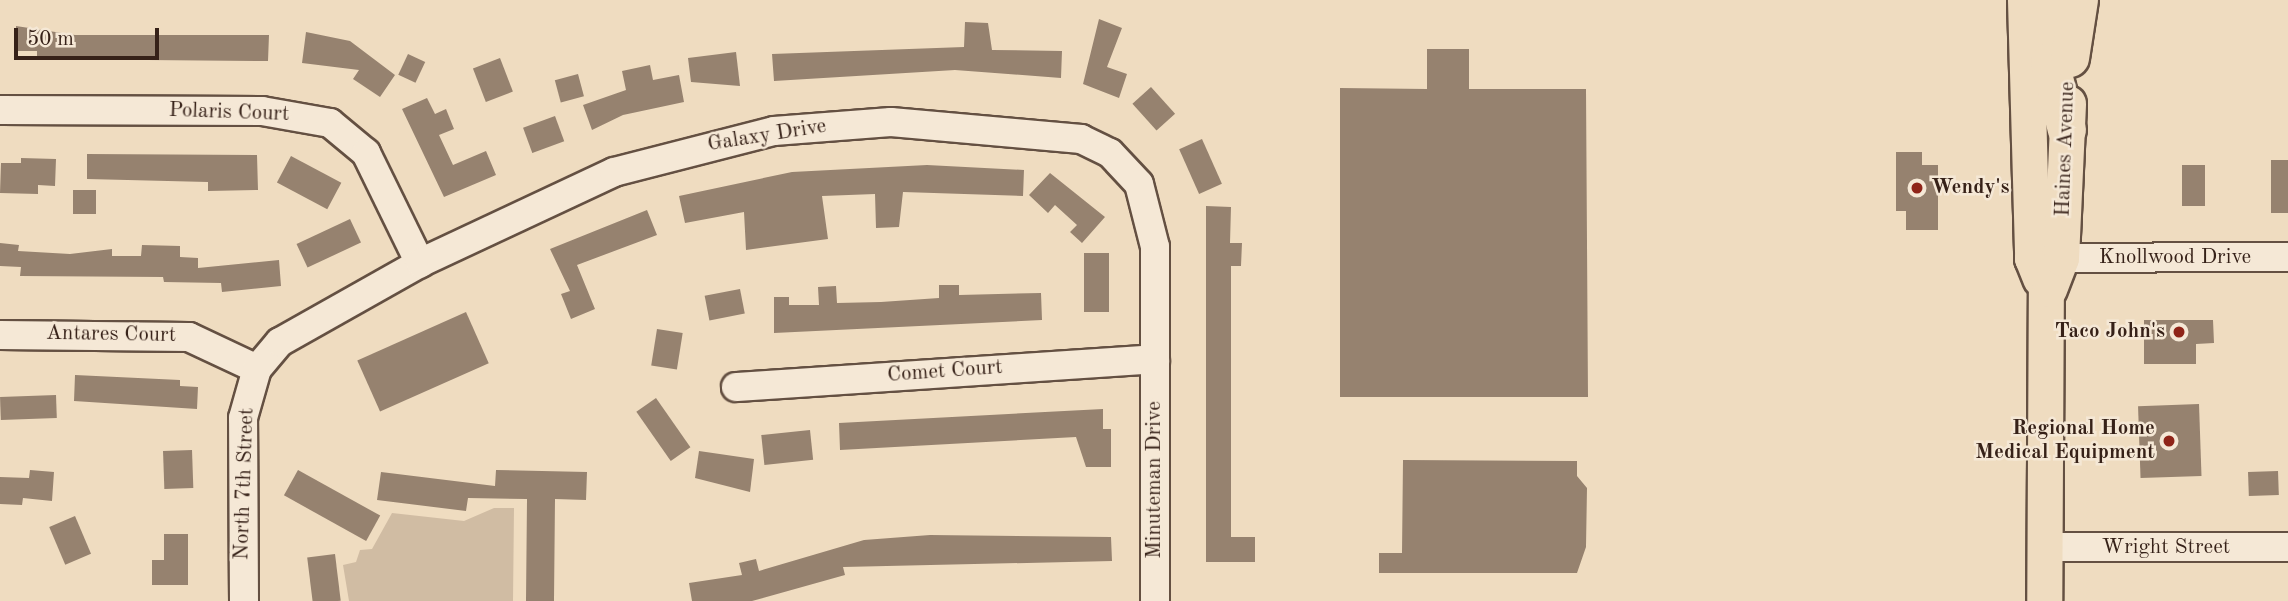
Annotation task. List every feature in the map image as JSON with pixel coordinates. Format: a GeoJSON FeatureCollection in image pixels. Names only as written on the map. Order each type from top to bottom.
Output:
{"type":"FeatureCollection","features":[{"type":"Feature","properties":{"kind":"highway"},"geometry":{"type":"LineString","coordinates":[[2069,64],[2079,0]]}},
{"type":"Feature","properties":{"kind":"highway"},"geometry":{"type":"LineString","coordinates":[[2031,3],[2050,62],[2067,130]]}},
{"type":"Feature","properties":{"kind":"main road","name":"Haines Avenue"},"geometry":{"type":"LineString","coordinates":[[2046,258],[2067,130],[2069,0]]}},
{"type":"Feature","properties":{"kind":"main road","name":"Haines Avenue"},"geometry":{"type":"LineString","coordinates":[[2031,3],[2028,90],[2046,258]]}},
{"type":"Feature","properties":{"kind":"main road"},"geometry":{"type":"LineString","coordinates":[[2044,601],[2046,258]]}},
{"type":"Feature","properties":{"kind":"street","name":"Polaris Court"},"geometry":{"type":"LineString","coordinates":[[0,110],[262,111],[330,123],[366,153],[420,263]]}},
{"type":"Feature","properties":{"kind":"street","name":"Galaxy Drive"},"geometry":{"type":"LineString","coordinates":[[257,369],[305,324],[420,263],[614,172],[774,131],[891,122],[1047,131],[1111,153],[1139,184],[1155,247],[1155,359]]}},
{"type":"Feature","properties":{"kind":"street","name":"Knollwood Drive"},"geometry":{"type":"LineString","coordinates":[[2046,258],[2288,257]]}},
{"type":"Feature","properties":{"kind":"street","name":"Antares Court"},"geometry":{"type":"LineString","coordinates":[[0,335],[189,337],[257,369]]}},
{"type":"Feature","properties":{"kind":"street","name":"Comet Court"},"geometry":{"type":"LineString","coordinates":[[736,387],[1155,359]]}},
{"type":"Feature","properties":{"kind":"street","name":"Minuteman Drive"},"geometry":{"type":"LineString","coordinates":[[1155,359],[1155,601]]}},
{"type":"Feature","properties":{"kind":"street","name":"North 7th Street"},"geometry":{"type":"LineString","coordinates":[[244,601],[241,465],[243,418],[257,369]]}},
{"type":"Feature","properties":{"kind":"street","name":"Wright Street"},"geometry":{"type":"LineString","coordinates":[[2044,547],[2288,547]]}},
{"type":"Feature","properties":{"kind":"shaded area"},"geometry":{"type":"Polygon","coordinates":[[[494,508],[514,508],[513,601],[349,601],[343,565],[356,562],[360,550],[372,549],[392,513],[464,521],[494,508]]]}},
{"type":"Feature","properties":{"kind":"building"},"geometry":{"type":"Polygon","coordinates":[[[1099,19],[1122,28],[1107,67],[1127,74],[1119,98],[1083,84],[1099,19]]]}},
{"type":"Feature","properties":{"kind":"building"},"geometry":{"type":"Polygon","coordinates":[[[965,22],[988,23],[992,50],[1062,51],[1061,78],[955,70],[774,81],[772,54],[964,47],[965,22]]]}},
{"type":"Feature","properties":{"kind":"building"},"geometry":{"type":"Polygon","coordinates":[[[16,26],[75,35],[269,35],[268,61],[37,59],[37,51],[16,51],[16,26]]]}},
{"type":"Feature","properties":{"kind":"building"},"geometry":{"type":"Polygon","coordinates":[[[306,32],[350,41],[395,75],[380,97],[353,79],[359,70],[302,63],[306,32]]]}},
{"type":"Feature","properties":{"kind":"building"},"geometry":{"type":"Polygon","coordinates":[[[1427,49],[1469,49],[1469,89],[1586,89],[1588,397],[1340,397],[1340,88],[1427,89],[1427,49]]]}},
{"type":"Feature","properties":{"kind":"building"},"geometry":{"type":"Polygon","coordinates":[[[736,52],[740,86],[691,82],[688,58],[736,52]]]}},
{"type":"Feature","properties":{"kind":"building"},"geometry":{"type":"Polygon","coordinates":[[[408,54],[425,62],[415,83],[398,75],[408,54]]]}},
{"type":"Feature","properties":{"kind":"building"},"geometry":{"type":"Polygon","coordinates":[[[500,58],[513,92],[486,102],[473,68],[500,58]]]}},
{"type":"Feature","properties":{"kind":"building"},"geometry":{"type":"Polygon","coordinates":[[[650,65],[653,80],[679,75],[684,102],[623,115],[592,130],[583,105],[626,90],[622,71],[650,65]]]}},
{"type":"Feature","properties":{"kind":"building"},"geometry":{"type":"Polygon","coordinates":[[[578,74],[584,96],[561,102],[555,80],[578,74]]]}},
{"type":"Feature","properties":{"kind":"building"},"geometry":{"type":"Polygon","coordinates":[[[1151,87],[1175,114],[1157,130],[1132,104],[1151,87]]]}},
{"type":"Feature","properties":{"kind":"building"},"geometry":{"type":"Polygon","coordinates":[[[427,98],[435,114],[446,109],[454,129],[439,135],[453,165],[486,151],[496,175],[444,197],[402,109],[427,98]]]}},
{"type":"Feature","properties":{"kind":"building"},"geometry":{"type":"Polygon","coordinates":[[[555,116],[564,141],[532,153],[523,128],[555,116]]]}},
{"type":"Feature","properties":{"kind":"building"},"geometry":{"type":"Polygon","coordinates":[[[1202,139],[1222,184],[1199,194],[1179,149],[1202,139]]]}},
{"type":"Feature","properties":{"kind":"building","name":"Wendy's"},"geometry":{"type":"Polygon","coordinates":[[[1896,152],[1922,152],[1922,165],[1938,165],[1938,230],[1906,230],[1906,211],[1896,211],[1896,152]]]}},
{"type":"Feature","properties":{"kind":"building"},"geometry":{"type":"Polygon","coordinates":[[[87,154],[257,155],[258,190],[208,191],[208,182],[87,179],[87,154]]]}},
{"type":"Feature","properties":{"kind":"building"},"geometry":{"type":"Polygon","coordinates":[[[291,156],[341,183],[327,209],[277,182],[291,156]]]}},
{"type":"Feature","properties":{"kind":"building"},"geometry":{"type":"Polygon","coordinates":[[[21,158],[56,159],[55,186],[38,185],[38,194],[0,193],[1,163],[21,163],[21,158]]]}},
{"type":"Feature","properties":{"kind":"building"},"geometry":{"type":"Polygon","coordinates":[[[2271,160],[2288,160],[2288,213],[2271,213],[2271,160]]]}},
{"type":"Feature","properties":{"kind":"building"},"geometry":{"type":"Polygon","coordinates":[[[927,165],[1024,170],[1023,196],[903,192],[899,227],[876,228],[875,194],[822,196],[828,239],[746,250],[744,212],[685,223],[679,196],[792,172],[927,165]]]}},
{"type":"Feature","properties":{"kind":"building"},"geometry":{"type":"Polygon","coordinates":[[[2182,165],[2205,165],[2205,206],[2182,206],[2182,165]]]}},
{"type":"Feature","properties":{"kind":"building"},"geometry":{"type":"Polygon","coordinates":[[[1050,173],[1105,217],[1082,243],[1070,232],[1077,225],[1055,205],[1048,213],[1029,195],[1050,173]]]}},
{"type":"Feature","properties":{"kind":"building"},"geometry":{"type":"Polygon","coordinates":[[[73,190],[96,190],[96,214],[73,214],[73,190]]]}},
{"type":"Feature","properties":{"kind":"building"},"geometry":{"type":"Polygon","coordinates":[[[1206,206],[1231,207],[1230,243],[1242,243],[1241,266],[1231,266],[1231,537],[1255,537],[1255,562],[1206,562],[1206,206]]]}},
{"type":"Feature","properties":{"kind":"building"},"geometry":{"type":"Polygon","coordinates":[[[647,210],[657,235],[577,265],[595,309],[571,319],[561,294],[570,291],[550,249],[647,210]]]}},
{"type":"Feature","properties":{"kind":"building"},"geometry":{"type":"Polygon","coordinates":[[[350,219],[361,243],[308,267],[297,244],[350,219]]]}},
{"type":"Feature","properties":{"kind":"building"},"geometry":{"type":"Polygon","coordinates":[[[0,243],[19,245],[18,251],[70,254],[112,249],[112,256],[141,256],[142,245],[180,246],[180,257],[198,258],[198,268],[279,260],[281,286],[222,292],[221,283],[164,282],[163,277],[20,276],[21,267],[0,266],[0,243]]]}},
{"type":"Feature","properties":{"kind":"building"},"geometry":{"type":"Polygon","coordinates":[[[1084,253],[1109,253],[1109,312],[1084,312],[1084,253]]]}},
{"type":"Feature","properties":{"kind":"building"},"geometry":{"type":"Polygon","coordinates":[[[939,285],[959,285],[959,295],[1041,293],[1042,320],[774,333],[774,297],[789,297],[789,305],[819,305],[818,287],[836,286],[837,303],[939,298],[939,285]]]}},
{"type":"Feature","properties":{"kind":"building"},"geometry":{"type":"Polygon","coordinates":[[[740,289],[745,314],[709,320],[705,296],[740,289]]]}},
{"type":"Feature","properties":{"kind":"building"},"geometry":{"type":"Polygon","coordinates":[[[466,312],[489,363],[380,412],[357,360],[466,312]]]}},
{"type":"Feature","properties":{"kind":"building","name":"Taco John's"},"geometry":{"type":"Polygon","coordinates":[[[2144,320],[2213,320],[2214,343],[2196,344],[2196,364],[2144,364],[2144,320]]]}},
{"type":"Feature","properties":{"kind":"building"},"geometry":{"type":"Polygon","coordinates":[[[657,329],[683,333],[677,370],[651,366],[657,329]]]}},
{"type":"Feature","properties":{"kind":"building"},"geometry":{"type":"Polygon","coordinates":[[[75,375],[180,380],[180,386],[198,387],[197,409],[74,401],[75,375]]]}},
{"type":"Feature","properties":{"kind":"building"},"geometry":{"type":"Polygon","coordinates":[[[56,395],[57,418],[1,420],[0,397],[56,395]]]}},
{"type":"Feature","properties":{"kind":"building"},"geometry":{"type":"Polygon","coordinates":[[[656,398],[690,447],[671,461],[636,412],[656,398]]]}},
{"type":"Feature","properties":{"kind":"building","name":"Regional Home Medical Equipment"},"geometry":{"type":"Polygon","coordinates":[[[2199,404],[2202,476],[2141,478],[2138,406],[2199,404]]]}},
{"type":"Feature","properties":{"kind":"building"},"geometry":{"type":"Polygon","coordinates":[[[1103,409],[1103,429],[1111,429],[1111,467],[1086,467],[1076,437],[840,450],[839,423],[1103,409]]]}},
{"type":"Feature","properties":{"kind":"building"},"geometry":{"type":"Polygon","coordinates":[[[810,430],[813,460],[764,465],[761,435],[810,430]]]}},
{"type":"Feature","properties":{"kind":"building"},"geometry":{"type":"Polygon","coordinates":[[[192,450],[193,488],[164,489],[163,451],[192,450]]]}},
{"type":"Feature","properties":{"kind":"building"},"geometry":{"type":"Polygon","coordinates":[[[699,451],[754,459],[750,492],[695,478],[699,451]]]}},
{"type":"Feature","properties":{"kind":"building"},"geometry":{"type":"Polygon","coordinates":[[[1403,460],[1577,461],[1577,476],[1587,488],[1586,547],[1577,573],[1379,573],[1379,553],[1402,553],[1403,460]]]}},
{"type":"Feature","properties":{"kind":"building"},"geometry":{"type":"Polygon","coordinates":[[[30,470],[54,472],[52,501],[23,498],[22,505],[0,504],[0,477],[29,478],[30,470]]]}},
{"type":"Feature","properties":{"kind":"building"},"geometry":{"type":"Polygon","coordinates":[[[298,470],[380,516],[366,541],[284,495],[298,470]]]}},
{"type":"Feature","properties":{"kind":"building"},"geometry":{"type":"Polygon","coordinates":[[[496,470],[587,472],[586,500],[555,499],[554,601],[526,601],[527,499],[468,498],[466,511],[377,500],[381,472],[495,486],[496,470]]]}},
{"type":"Feature","properties":{"kind":"building"},"geometry":{"type":"Polygon","coordinates":[[[2278,471],[2279,495],[2249,496],[2248,472],[2278,471]]]}},
{"type":"Feature","properties":{"kind":"building"},"geometry":{"type":"Polygon","coordinates":[[[75,516],[91,554],[65,565],[49,527],[75,516]]]}},
{"type":"Feature","properties":{"kind":"building"},"geometry":{"type":"Polygon","coordinates":[[[164,534],[188,534],[188,585],[152,585],[152,560],[164,560],[164,534]]]}},
{"type":"Feature","properties":{"kind":"building"},"geometry":{"type":"Polygon","coordinates":[[[930,535],[1111,537],[1112,561],[843,567],[845,575],[752,601],[692,601],[689,583],[742,575],[739,563],[756,559],[759,571],[864,540],[930,535]]]}},
{"type":"Feature","properties":{"kind":"building"},"geometry":{"type":"Polygon","coordinates":[[[335,554],[341,601],[313,601],[307,557],[335,554]]]}},
{"type":"Feature","properties":{"kind":"place","name":"Wendy's"},"geometry":{"type":"Point","coordinates":[1917,188]}},
{"type":"Feature","properties":{"kind":"place","name":"Taco John's"},"geometry":{"type":"Point","coordinates":[2179,332]}},
{"type":"Feature","properties":{"kind":"place","name":"Regional Home Medical Equipment"},"geometry":{"type":"Point","coordinates":[2169,441]}}]}
